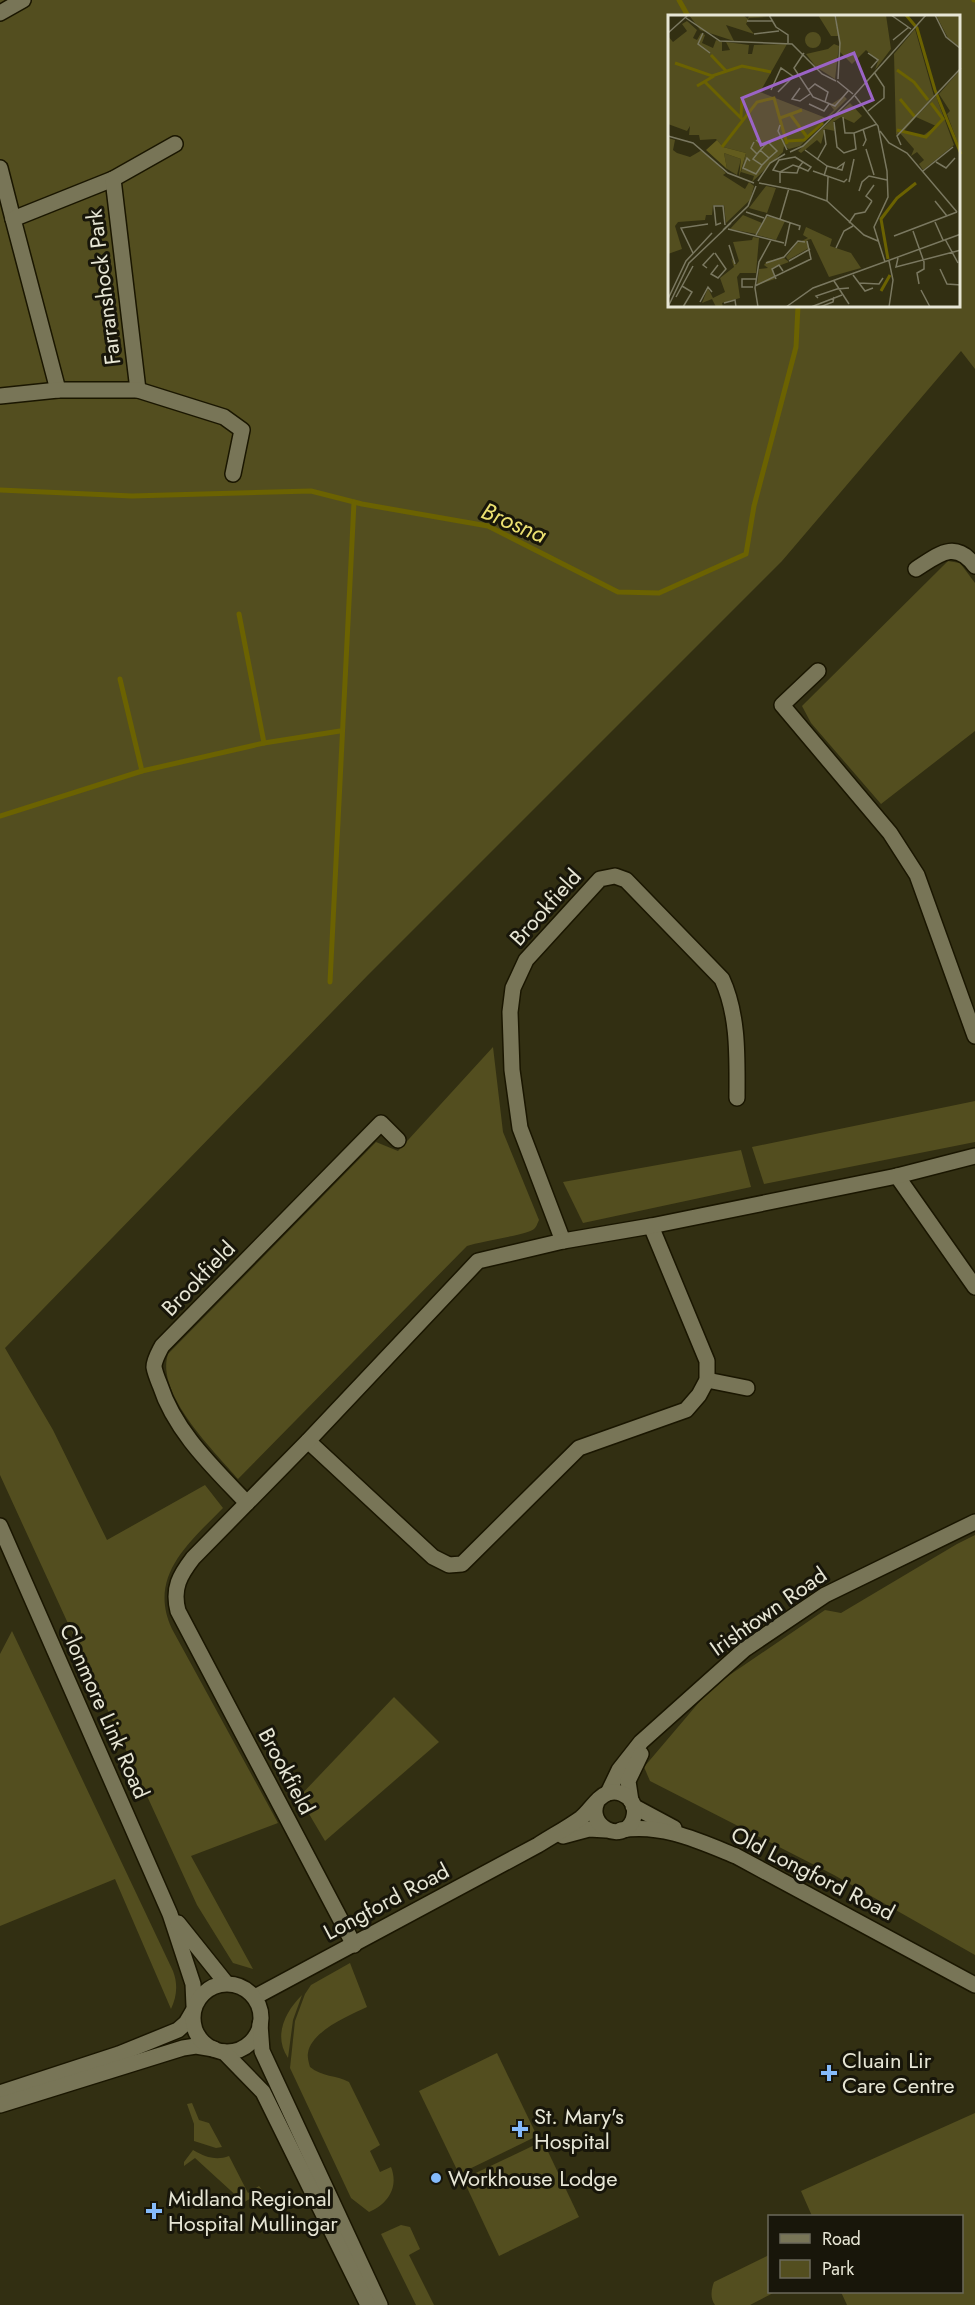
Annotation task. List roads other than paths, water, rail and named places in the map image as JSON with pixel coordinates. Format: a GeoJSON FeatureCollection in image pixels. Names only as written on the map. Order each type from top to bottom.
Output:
{"type":"FeatureCollection","features":[{"type":"Feature","properties":{"kind":"street"},"geometry":{"type":"LineString","coordinates":[[0,13],[23,0]]}},
{"type":"Feature","properties":{"kind":"street","name":"Farranshock Park"},"geometry":{"type":"LineString","coordinates":[[13,219],[113,179],[175,144]]}},
{"type":"Feature","properties":{"kind":"street"},"geometry":{"type":"LineString","coordinates":[[0,168],[58,390]]}},
{"type":"Feature","properties":{"kind":"street","name":"Farranshock Park"},"geometry":{"type":"LineString","coordinates":[[113,179],[138,390]]}},
{"type":"Feature","properties":{"kind":"street","name":"Farranshock Park"},"geometry":{"type":"LineString","coordinates":[[0,396],[58,390],[138,390],[224,417],[242,430],[233,474]]}},
{"type":"Feature","properties":{"kind":"street"},"geometry":{"type":"LineString","coordinates":[[916,569],[942,552],[956,551],[970,559],[975,566]]}},
{"type":"Feature","properties":{"kind":"street"},"geometry":{"type":"LineString","coordinates":[[818,671],[782,705],[890,833],[917,875],[975,1036]]}},
{"type":"Feature","properties":{"kind":"street","name":"Brookfield"},"geometry":{"type":"LineString","coordinates":[[563,1240],[520,1128],[512,1070],[510,1012],[513,988],[526,960],[600,879],[615,876],[626,880],[722,979],[731,998],[734,1020],[737,1098]]}},
{"type":"Feature","properties":{"kind":"street","name":"Brookfield"},"geometry":{"type":"LineString","coordinates":[[247,1503],[195,1445],[175,1417],[162,1393],[154,1367],[156,1357],[162,1346],[381,1123],[398,1140]]}},
{"type":"Feature","properties":{"kind":"street","name":"Brookfield"},"geometry":{"type":"LineString","coordinates":[[354,1945],[183,1622],[175,1592],[180,1574],[193,1557],[308,1441],[478,1261],[563,1240],[651,1226],[897,1176],[975,1156]]}},
{"type":"Feature","properties":{"kind":"street"},"geometry":{"type":"LineString","coordinates":[[897,1176],[975,1287]]}},
{"type":"Feature","properties":{"kind":"street"},"geometry":{"type":"LineString","coordinates":[[308,1441],[433,1557],[449,1566],[462,1564],[579,1448],[686,1410],[699,1395],[706,1380],[707,1361],[651,1226]]}},
{"type":"Feature","properties":{"kind":"street"},"geometry":{"type":"LineString","coordinates":[[706,1380],[747,1388]]}},
{"type":"Feature","properties":{"kind":"street","name":"Irishtown Road"},"geometry":{"type":"LineString","coordinates":[[662,1722],[745,1649],[825,1595],[975,1522]]}},
{"type":"Feature","properties":{"kind":"street","name":"Clonmore Link Road"},"geometry":{"type":"LineString","coordinates":[[0,1526],[170,1914],[193,1984],[194,2008]]}},
{"type":"Feature","properties":{"kind":"street"},"geometry":{"type":"LineString","coordinates":[[662,1722],[628,1781],[633,1819],[629,1825],[614,1830],[596,1819],[594,1813],[619,1770],[641,1742],[662,1722]]}},
{"type":"Feature","properties":{"kind":"street"},"geometry":{"type":"LineString","coordinates":[[538,1845],[579,1820],[603,1797],[620,1793],[632,1803],[695,1839]]}},
{"type":"Feature","properties":{"kind":"street","name":"Old Longford Road"},"geometry":{"type":"LineString","coordinates":[[538,1845],[578,1831],[635,1828],[653,1829],[695,1839],[786,1881],[975,1985]]}},
{"type":"Feature","properties":{"kind":"street","name":"Longford Road"},"geometry":{"type":"LineString","coordinates":[[255,1997],[538,1845]]}},
{"type":"Feature","properties":{"kind":"street","name":"Clonmore Link Road"},"geometry":{"type":"LineString","coordinates":[[170,1914],[226,1983]]}},
{"type":"Feature","properties":{"kind":"street"},"geometry":{"type":"LineString","coordinates":[[0,2093],[119,2054],[178,2030],[186,2023],[207,1990],[216,1985],[237,1984],[247,1989],[255,1997],[260,2007],[262,2051],[380,2305]]}},
{"type":"Feature","properties":{"kind":"street"},"geometry":{"type":"LineString","coordinates":[[194,2008],[194,2027],[203,2042],[219,2051],[263,2092],[368,2305]]}},
{"type":"Feature","properties":{"kind":"street"},"geometry":{"type":"LineString","coordinates":[[0,2105],[183,2048],[196,2046],[233,2052],[248,2045],[254,2039],[261,2024]]}},
{"type":"Feature","properties":{"kind":"waterway","name":"Brosna"},"geometry":{"type":"LineString","coordinates":[[679,0],[687,15]]}},
{"type":"Feature","properties":{"kind":"waterway","name":"Brosna"},"geometry":{"type":"LineString","coordinates":[[0,490],[132,496],[311,491],[362,504],[488,526],[618,592],[659,593],[746,554],[754,506],[796,347],[798,308]]}},
{"type":"Feature","properties":{"kind":"waterway"},"geometry":{"type":"LineString","coordinates":[[330,982],[354,502]]}},
{"type":"Feature","properties":{"kind":"waterway"},"geometry":{"type":"LineString","coordinates":[[239,614],[264,743]]}},
{"type":"Feature","properties":{"kind":"waterway"},"geometry":{"type":"LineString","coordinates":[[120,679],[142,771]]}},
{"type":"Feature","properties":{"kind":"waterway"},"geometry":{"type":"LineString","coordinates":[[0,816],[142,771],[264,743],[340,731]]}},
{"type":"Feature","properties":{"kind":"place","name":"Cluain Lir Care Centre"},"geometry":{"type":"Point","coordinates":[829,2073]}},
{"type":"Feature","properties":{"kind":"place","name":"St. Mary's Hospital"},"geometry":{"type":"Point","coordinates":[520,2129]}},
{"type":"Feature","properties":{"kind":"place","name":"Workhouse Lodge"},"geometry":{"type":"Point","coordinates":[436,2178]}},
{"type":"Feature","properties":{"kind":"place","name":"Midland Regional Hospital Mullingar"},"geometry":{"type":"Point","coordinates":[154,2211]}}]}
